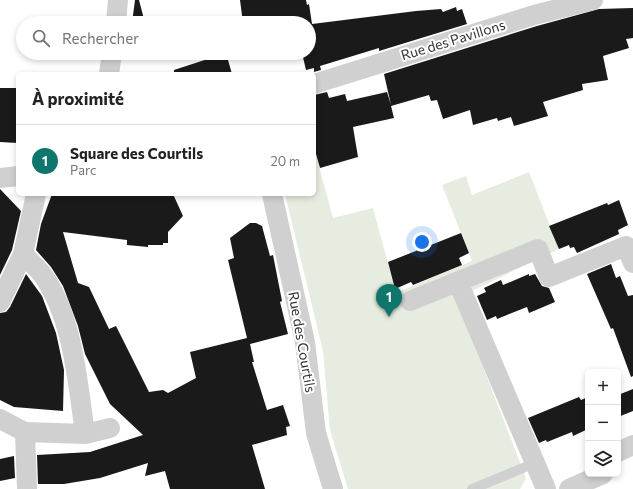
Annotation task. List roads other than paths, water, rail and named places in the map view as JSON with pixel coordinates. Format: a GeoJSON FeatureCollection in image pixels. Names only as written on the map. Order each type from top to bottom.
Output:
{"type":"FeatureCollection","features":[{"type":"Feature","properties":{"kind":"street"},"geometry":{"type":"LineString","coordinates":[[117,16],[118,0]]}},
{"type":"Feature","properties":{"kind":"street","name":"Rue des Pavillons"},"geometry":{"type":"LineString","coordinates":[[316,83],[533,8],[593,0]]}},
{"type":"Feature","properties":{"kind":"street"},"geometry":{"type":"LineString","coordinates":[[109,72],[111,60]]}},
{"type":"Feature","properties":{"kind":"street"},"geometry":{"type":"LineString","coordinates":[[0,178],[16,176]]}},
{"type":"Feature","properties":{"kind":"street"},"geometry":{"type":"LineString","coordinates":[[0,302],[23,254],[36,196]]}},
{"type":"Feature","properties":{"kind":"street","name":"Rue des Courtils"},"geometry":{"type":"LineString","coordinates":[[272,196],[305,342],[316,433],[333,489]]}},
{"type":"Feature","properties":{"kind":"street"},"geometry":{"type":"LineString","coordinates":[[410,301],[538,250],[549,276],[626,246],[633,263]]}},
{"type":"Feature","properties":{"kind":"street"},"geometry":{"type":"LineString","coordinates":[[23,254],[42,274],[58,304],[72,348],[86,434]]}},
{"type":"Feature","properties":{"kind":"street"},"geometry":{"type":"LineString","coordinates":[[458,282],[546,489]]}},
{"type":"Feature","properties":{"kind":"street"},"geometry":{"type":"LineString","coordinates":[[0,419],[25,432],[86,434],[110,428]]}},
{"type":"Feature","properties":{"kind":"street"},"geometry":{"type":"LineString","coordinates":[[25,432],[27,489]]}},
{"type":"Feature","properties":{"kind":"street"},"geometry":{"type":"LineString","coordinates":[[621,451],[633,445]]}},
{"type":"Feature","properties":{"kind":"street"},"geometry":{"type":"LineString","coordinates":[[569,489],[596,477]]}},
{"type":"Feature","properties":{"kind":"lane"},"geometry":{"type":"LineString","coordinates":[[472,489],[535,463]]}},
{"type":"Feature","properties":{"kind":"place","name":"Square des Courtils"},"geometry":{"type":"Point","coordinates":[389,317]}}]}
